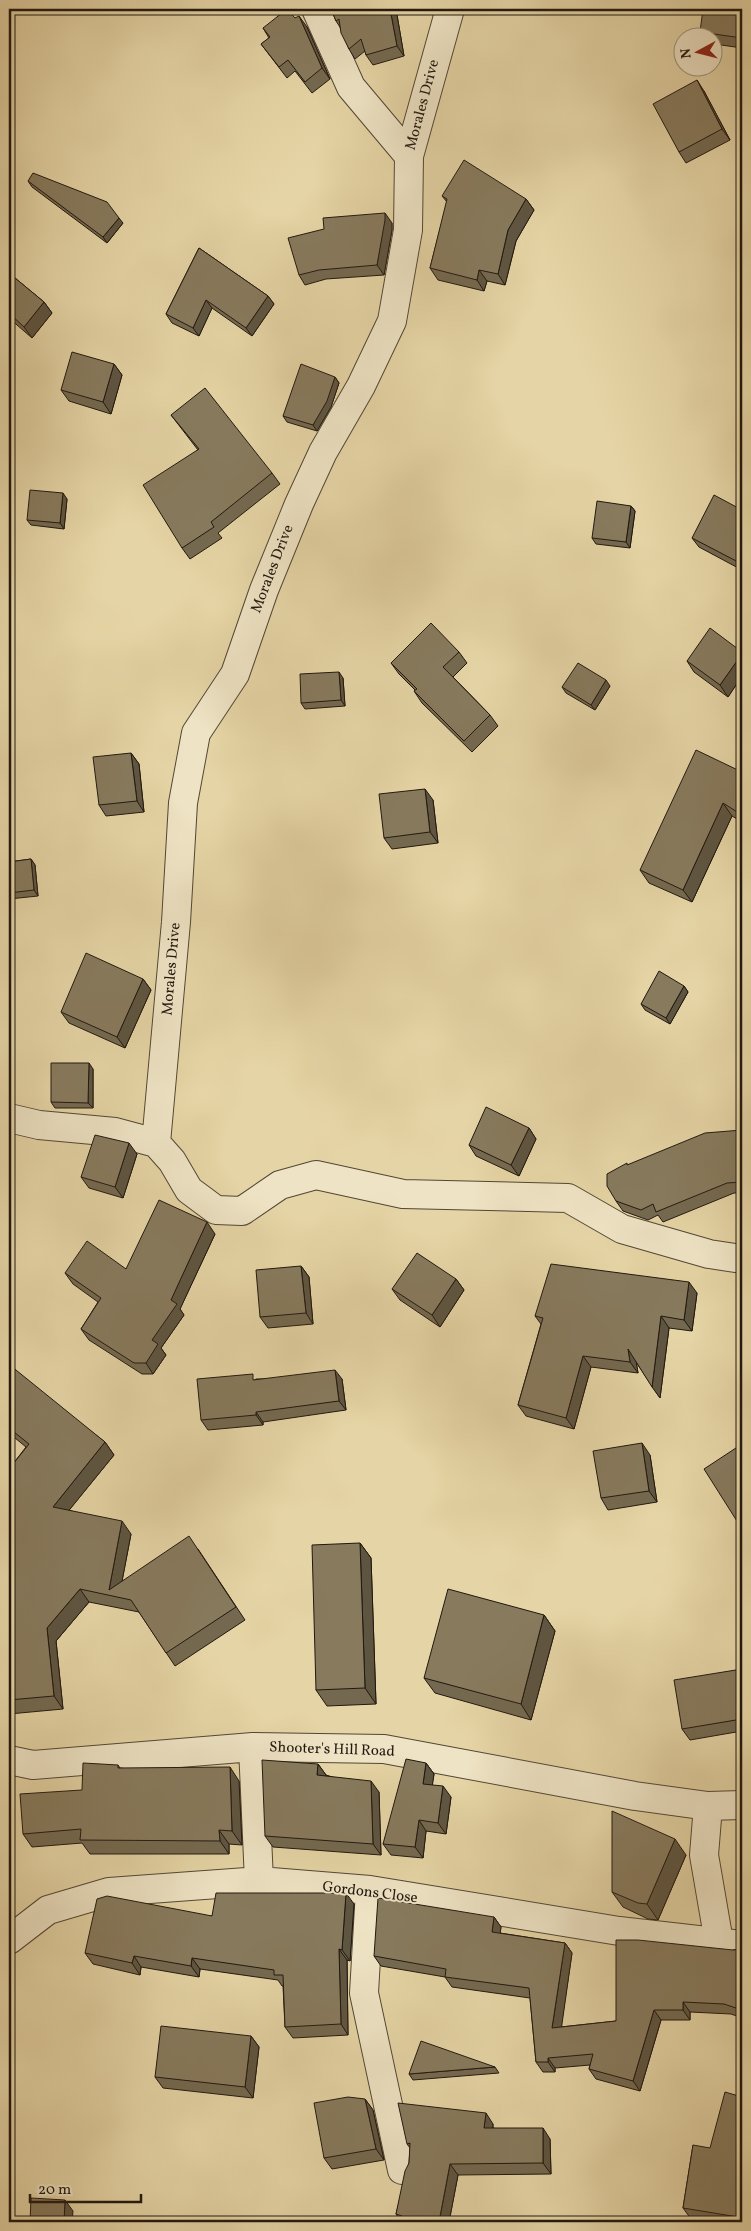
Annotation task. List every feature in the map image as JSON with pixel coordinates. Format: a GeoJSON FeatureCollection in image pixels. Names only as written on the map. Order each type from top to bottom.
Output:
{"type":"FeatureCollection","features":[{"type":"Feature","properties":{"kind":"street"},"geometry":{"type":"LineString","coordinates":[[316,9],[351,87],[409,156]]}},
{"type":"Feature","properties":{"kind":"street","name":"Morales Drive"},"geometry":{"type":"LineString","coordinates":[[156,1143],[176,922],[183,803],[196,733],[235,674],[264,590],[299,504],[323,452],[361,386],[392,321],[408,230],[409,156],[450,9]]}},
{"type":"Feature","properties":{"kind":"street"},"geometry":{"type":"LineString","coordinates":[[9,1118],[39,1125],[115,1132],[156,1143],[172,1161],[189,1190],[216,1210],[242,1211],[280,1185],[316,1175],[403,1194],[568,1198],[622,1229],[709,1254],[742,1259]]}},
{"type":"Feature","properties":{"kind":"street"},"geometry":{"type":"LineString","coordinates":[[253,1747],[259,1881]]}},
{"type":"Feature","properties":{"kind":"street","name":"Shooter's Hill Road"},"geometry":{"type":"LineString","coordinates":[[9,1760],[34,1765],[253,1747],[384,1748],[635,1796],[708,1806],[742,1805]]}},
{"type":"Feature","properties":{"kind":"street"},"geometry":{"type":"LineString","coordinates":[[708,1806],[704,1855],[730,1944]]}},
{"type":"Feature","properties":{"kind":"street","name":"Gordons Close"},"geometry":{"type":"LineString","coordinates":[[9,1940],[48,1910],[109,1892],[259,1881],[370,1890],[619,1931],[730,1944]]}},
{"type":"Feature","properties":{"kind":"street"},"geometry":{"type":"LineString","coordinates":[[370,1890],[364,1993],[402,2170]]}},
{"type":"Feature","properties":{"kind":"building"},"geometry":{"type":"Polygon","coordinates":[[[287,9],[295,18],[299,16],[322,68],[305,82],[288,60],[279,67],[261,44],[270,37],[263,28],[287,9]]]}},
{"type":"Feature","properties":{"kind":"building"},"geometry":{"type":"Polygon","coordinates":[[[331,9],[390,9],[397,46],[366,55],[361,39],[349,49],[341,33],[339,19],[336,21],[331,9]]]}},
{"type":"Feature","properties":{"kind":"building"},"geometry":{"type":"Polygon","coordinates":[[[703,9],[742,9],[742,38],[724,35],[724,28],[701,28],[703,9]]]}},
{"type":"Feature","properties":{"kind":"building"},"geometry":{"type":"Polygon","coordinates":[[[697,80],[722,129],[679,152],[653,104],[697,80]]]}},
{"type":"Feature","properties":{"kind":"building"},"geometry":{"type":"Polygon","coordinates":[[[464,160],[526,199],[508,230],[498,274],[479,270],[477,280],[430,268],[447,199],[442,196],[464,160]]]}},
{"type":"Feature","properties":{"kind":"building"},"geometry":{"type":"Polygon","coordinates":[[[33,173],[107,202],[119,218],[103,237],[28,181],[33,173]]]}},
{"type":"Feature","properties":{"kind":"building"},"geometry":{"type":"Polygon","coordinates":[[[385,213],[377,265],[319,270],[299,275],[288,238],[324,229],[323,218],[385,213]]]}},
{"type":"Feature","properties":{"kind":"building"},"geometry":{"type":"Polygon","coordinates":[[[199,248],[268,296],[246,328],[206,300],[193,328],[166,314],[199,248]]]}},
{"type":"Feature","properties":{"kind":"building"},"geometry":{"type":"Polygon","coordinates":[[[9,273],[44,302],[24,327],[9,313],[9,273]]]}},
{"type":"Feature","properties":{"kind":"building"},"geometry":{"type":"Polygon","coordinates":[[[72,352],[114,364],[103,402],[61,390],[72,352]]]}},
{"type":"Feature","properties":{"kind":"building"},"geometry":{"type":"Polygon","coordinates":[[[301,364],[335,377],[327,401],[313,425],[283,416],[301,364]]]}},
{"type":"Feature","properties":{"kind":"building"},"geometry":{"type":"Polygon","coordinates":[[[205,388],[272,473],[211,522],[214,527],[182,548],[143,485],[199,449],[171,415],[205,388]]]}},
{"type":"Feature","properties":{"kind":"building"},"geometry":{"type":"Polygon","coordinates":[[[30,490],[63,493],[60,523],[27,520],[30,490]]]}},
{"type":"Feature","properties":{"kind":"building"},"geometry":{"type":"Polygon","coordinates":[[[714,495],[742,510],[742,564],[692,538],[714,495]]]}},
{"type":"Feature","properties":{"kind":"building"},"geometry":{"type":"Polygon","coordinates":[[[597,501],[631,506],[626,542],[592,538],[597,501]]]}},
{"type":"Feature","properties":{"kind":"building"},"geometry":{"type":"Polygon","coordinates":[[[431,623],[459,652],[443,667],[490,715],[464,741],[414,691],[417,689],[391,663],[431,623]]]}},
{"type":"Feature","properties":{"kind":"building"},"geometry":{"type":"Polygon","coordinates":[[[710,628],[742,652],[720,685],[687,661],[710,628]]]}},
{"type":"Feature","properties":{"kind":"building"},"geometry":{"type":"Polygon","coordinates":[[[578,663],[606,680],[591,705],[562,687],[578,663]]]}},
{"type":"Feature","properties":{"kind":"building"},"geometry":{"type":"Polygon","coordinates":[[[339,672],[341,700],[301,703],[300,674],[339,672]]]}},
{"type":"Feature","properties":{"kind":"building"},"geometry":{"type":"Polygon","coordinates":[[[696,750],[742,772],[742,815],[723,803],[683,890],[640,870],[696,750]]]}},
{"type":"Feature","properties":{"kind":"building"},"geometry":{"type":"Polygon","coordinates":[[[131,753],[137,801],[99,805],[93,757],[131,753]]]}},
{"type":"Feature","properties":{"kind":"building"},"geometry":{"type":"Polygon","coordinates":[[[425,789],[430,832],[384,838],[379,794],[425,789]]]}},
{"type":"Feature","properties":{"kind":"building"},"geometry":{"type":"Polygon","coordinates":[[[31,859],[34,890],[9,893],[9,862],[31,859]]]}},
{"type":"Feature","properties":{"kind":"building"},"geometry":{"type":"Polygon","coordinates":[[[742,928],[742,938],[738,936],[742,928]]]}},
{"type":"Feature","properties":{"kind":"building"},"geometry":{"type":"Polygon","coordinates":[[[86,953],[143,979],[117,1037],[61,1012],[86,953]]]}},
{"type":"Feature","properties":{"kind":"building"},"geometry":{"type":"Polygon","coordinates":[[[659,971],[684,986],[666,1018],[641,1004],[659,971]]]}},
{"type":"Feature","properties":{"kind":"building"},"geometry":{"type":"Polygon","coordinates":[[[51,1063],[89,1063],[88,1103],[51,1102],[51,1063]]]}},
{"type":"Feature","properties":{"kind":"building"},"geometry":{"type":"Polygon","coordinates":[[[486,1107],[529,1128],[511,1165],[469,1145],[486,1107]]]}},
{"type":"Feature","properties":{"kind":"building"},"geometry":{"type":"Polygon","coordinates":[[[742,1130],[742,1182],[727,1183],[656,1212],[653,1204],[641,1210],[616,1201],[607,1186],[607,1174],[627,1163],[627,1165],[705,1133],[742,1130]]]}},
{"type":"Feature","properties":{"kind":"building"},"geometry":{"type":"Polygon","coordinates":[[[95,1135],[129,1143],[115,1187],[81,1177],[95,1135]]]}},
{"type":"Feature","properties":{"kind":"building"},"geometry":{"type":"Polygon","coordinates":[[[159,1200],[207,1222],[171,1300],[177,1304],[152,1340],[158,1344],[146,1363],[134,1363],[81,1329],[101,1298],[65,1273],[87,1241],[126,1269],[159,1200]]]}},
{"type":"Feature","properties":{"kind":"building"},"geometry":{"type":"Polygon","coordinates":[[[417,1253],[456,1279],[432,1315],[392,1289],[417,1253]]]}},
{"type":"Feature","properties":{"kind":"building"},"geometry":{"type":"Polygon","coordinates":[[[551,1264],[689,1282],[684,1320],[661,1316],[652,1387],[628,1349],[630,1362],[583,1356],[566,1418],[518,1405],[543,1318],[535,1316],[551,1264]]]}},
{"type":"Feature","properties":{"kind":"building"},"geometry":{"type":"Polygon","coordinates":[[[301,1266],[306,1313],[260,1317],[256,1270],[301,1266]]]}},
{"type":"Feature","properties":{"kind":"building"},"geometry":{"type":"Polygon","coordinates":[[[11,1366],[105,1442],[53,1507],[122,1521],[109,1590],[189,1536],[236,1607],[166,1653],[131,1600],[80,1589],[47,1628],[54,1696],[9,1700],[9,1469],[29,1444],[9,1428],[9,1368],[11,1366]]]}},
{"type":"Feature","properties":{"kind":"building"},"geometry":{"type":"Polygon","coordinates":[[[335,1370],[339,1401],[256,1412],[256,1415],[201,1420],[197,1379],[253,1374],[253,1380],[335,1370]]]}},
{"type":"Feature","properties":{"kind":"building"},"geometry":{"type":"Polygon","coordinates":[[[642,1443],[649,1491],[601,1498],[593,1451],[642,1443]]]}},
{"type":"Feature","properties":{"kind":"building"},"geometry":{"type":"Polygon","coordinates":[[[742,1444],[742,1529],[704,1469],[742,1444]]]}},
{"type":"Feature","properties":{"kind":"building"},"geometry":{"type":"Polygon","coordinates":[[[360,1543],[365,1688],[316,1690],[312,1545],[360,1543]]]}},
{"type":"Feature","properties":{"kind":"building"},"geometry":{"type":"Polygon","coordinates":[[[448,1589],[544,1615],[521,1704],[424,1678],[448,1589]]]}},
{"type":"Feature","properties":{"kind":"building"},"geometry":{"type":"Polygon","coordinates":[[[742,1669],[742,1719],[682,1729],[674,1680],[742,1669]]]}},
{"type":"Feature","properties":{"kind":"building"},"geometry":{"type":"Polygon","coordinates":[[[406,1759],[426,1763],[423,1784],[443,1786],[438,1823],[419,1820],[415,1847],[383,1844],[406,1759]]]}},
{"type":"Feature","properties":{"kind":"building"},"geometry":{"type":"Polygon","coordinates":[[[262,1760],[318,1764],[317,1775],[371,1781],[373,1844],[265,1836],[262,1760]]]}},
{"type":"Feature","properties":{"kind":"building"},"geometry":{"type":"Polygon","coordinates":[[[83,1763],[118,1765],[118,1768],[230,1767],[232,1831],[219,1830],[220,1841],[80,1840],[81,1829],[23,1834],[20,1794],[82,1790],[83,1763]]]}},
{"type":"Feature","properties":{"kind":"building"},"geometry":{"type":"Polygon","coordinates":[[[612,1811],[675,1839],[647,1904],[638,1903],[612,1892],[612,1811]]]}},
{"type":"Feature","properties":{"kind":"building"},"geometry":{"type":"Polygon","coordinates":[[[216,1893],[346,1893],[342,1950],[339,1949],[341,2024],[285,2027],[283,1975],[274,1975],[274,1970],[192,1958],[191,1966],[134,1956],[132,1963],[85,1953],[97,1899],[107,1896],[212,1916],[216,1893]]]}},
{"type":"Feature","properties":{"kind":"building"},"geometry":{"type":"Polygon","coordinates":[[[378,1898],[494,1917],[492,1932],[565,1943],[552,2028],[616,2021],[616,1940],[638,1940],[733,1950],[742,1949],[742,2010],[724,2004],[683,2002],[683,2010],[654,2010],[633,2081],[589,2069],[593,2054],[548,2058],[548,2062],[536,2062],[529,1988],[445,1977],[446,1969],[374,1956],[378,1898]]]}},
{"type":"Feature","properties":{"kind":"building"},"geometry":{"type":"Polygon","coordinates":[[[161,2026],[251,2036],[245,2087],[155,2077],[161,2026]]]}},
{"type":"Feature","properties":{"kind":"building"},"geometry":{"type":"Polygon","coordinates":[[[421,2041],[495,2067],[409,2074],[421,2041]]]}},
{"type":"Feature","properties":{"kind":"building"},"geometry":{"type":"Polygon","coordinates":[[[725,2092],[742,2097],[742,2190],[738,2217],[683,2208],[693,2145],[710,2148],[725,2092]]]}},
{"type":"Feature","properties":{"kind":"building"},"geometry":{"type":"Polygon","coordinates":[[[348,2097],[365,2099],[376,2149],[324,2158],[314,2103],[348,2097]]]}},
{"type":"Feature","properties":{"kind":"building"},"geometry":{"type":"Polygon","coordinates":[[[398,2103],[486,2113],[484,2128],[543,2128],[543,2163],[450,2164],[439,2222],[401,2222],[402,2216],[396,2214],[405,2171],[409,2163],[410,2143],[407,2144],[398,2103]]]}},
{"type":"Feature","properties":{"kind":"building"},"geometry":{"type":"Polygon","coordinates":[[[31,2198],[65,2200],[64,2222],[30,2222],[31,2198]]]}}]}
